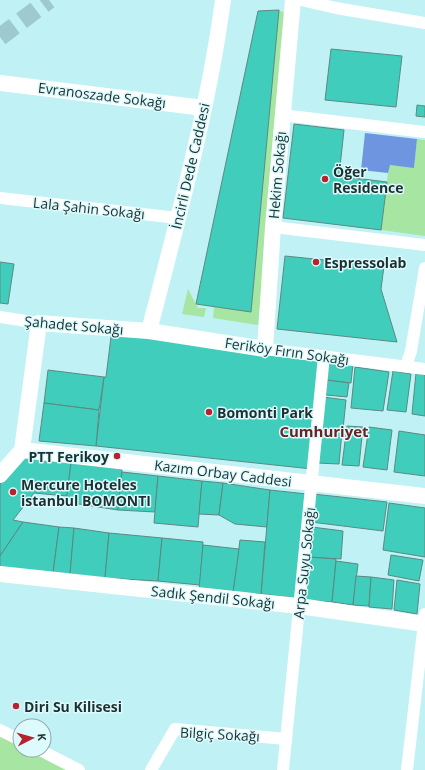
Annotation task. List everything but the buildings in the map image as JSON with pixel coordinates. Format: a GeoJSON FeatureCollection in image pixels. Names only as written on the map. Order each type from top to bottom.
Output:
{"type":"FeatureCollection","features":[{"type":"Feature","properties":{"kind":"main road","name":"İncirli Dede Caddesi"},"geometry":{"type":"LineString","coordinates":[[148,331],[178,218],[204,108],[216,54],[223,0]]}},
{"type":"Feature","properties":{"kind":"main road","name":"Hekim Sokağı"},"geometry":{"type":"LineString","coordinates":[[265,349],[273,227],[293,0]]}},
{"type":"Feature","properties":{"kind":"main road","name":"Evranoszade Sokağı"},"geometry":{"type":"LineString","coordinates":[[0,83],[204,108]]}},
{"type":"Feature","properties":{"kind":"main road","name":"Şahadet Sokağı"},"geometry":{"type":"LineString","coordinates":[[39,323],[148,331]]}},
{"type":"Feature","properties":{"kind":"main road"},"geometry":{"type":"LineString","coordinates":[[0,475],[22,450],[39,323]]}},
{"type":"Feature","properties":{"kind":"main road","name":"Feriköy Fırın Sokağı"},"geometry":{"type":"LineString","coordinates":[[148,331],[265,349]]}},
{"type":"Feature","properties":{"kind":"main road","name":"Kazım Orbay Caddesi"},"geometry":{"type":"LineString","coordinates":[[22,450],[425,496]]}},
{"type":"Feature","properties":{"kind":"main road","name":"Sadık Şendil Sokağı"},"geometry":{"type":"LineString","coordinates":[[0,574],[425,621]]}},
{"type":"Feature","properties":{"kind":"street"},"geometry":{"type":"LineString","coordinates":[[301,0],[336,8],[425,22]]}},
{"type":"Feature","properties":{"kind":"street"},"geometry":{"type":"LineString","coordinates":[[282,115],[425,132]]}},
{"type":"Feature","properties":{"kind":"street","name":"Lala Şahin Sokağı"},"geometry":{"type":"LineString","coordinates":[[0,198],[178,218]]}},
{"type":"Feature","properties":{"kind":"street"},"geometry":{"type":"LineString","coordinates":[[273,227],[425,245]]}},
{"type":"Feature","properties":{"kind":"street"},"geometry":{"type":"LineString","coordinates":[[406,366],[411,351],[425,268]]}},
{"type":"Feature","properties":{"kind":"street","name":"Şahadet Sokağı"},"geometry":{"type":"LineString","coordinates":[[0,318],[39,323]]}},
{"type":"Feature","properties":{"kind":"street","name":"Feriköy Fırın Sokağı"},"geometry":{"type":"LineString","coordinates":[[265,349],[425,369]]}},
{"type":"Feature","properties":{"kind":"street","name":"Arpa Suyu Sokağı"},"geometry":{"type":"LineString","coordinates":[[283,770],[324,356]]}},
{"type":"Feature","properties":{"kind":"street"},"geometry":{"type":"LineString","coordinates":[[407,770],[425,621]]}},
{"type":"Feature","properties":{"kind":"street"},"geometry":{"type":"LineString","coordinates":[[0,730],[12,736]]}},
{"type":"Feature","properties":{"kind":"street","name":"Bilgiç Sokağı"},"geometry":{"type":"LineString","coordinates":[[151,770],[175,730],[286,738]]}},
{"type":"Feature","properties":{"kind":"street"},"geometry":{"type":"LineString","coordinates":[[52,756],[80,770]]}},
{"type":"Feature","properties":{"kind":"green space"},"geometry":{"type":"Polygon","coordinates":[[[279,10],[290,16],[258,325],[213,318],[214,307],[251,311],[279,10]]]}},
{"type":"Feature","properties":{"kind":"green space"},"geometry":{"type":"Polygon","coordinates":[[[417,139],[425,140],[425,236],[381,230],[389,165],[414,167],[417,139]]]}},
{"type":"Feature","properties":{"kind":"green space"},"geometry":{"type":"Polygon","coordinates":[[[188,289],[198,308],[206,308],[204,317],[182,314],[188,289]]]}},
{"type":"Feature","properties":{"kind":"green space"},"geometry":{"type":"Polygon","coordinates":[[[0,735],[12,741],[12,758],[46,758],[71,770],[0,770],[0,735]]]}},
{"type":"Feature","properties":{"kind":"water"},"geometry":{"type":"Polygon","coordinates":[[[365,133],[417,139],[414,168],[390,165],[388,173],[361,170],[365,133]]]}},
{"type":"Feature","properties":{"kind":"tunnel"},"geometry":{"type":"LineString","coordinates":[[0,37],[49,0]]}},
{"type":"Feature","properties":{"kind":"place","name":"Öğer Residence"},"geometry":{"type":"Point","coordinates":[325,179]}},
{"type":"Feature","properties":{"kind":"place","name":"Espressolab"},"geometry":{"type":"Point","coordinates":[316,262]}},
{"type":"Feature","properties":{"kind":"place","name":"Bomonti Park"},"geometry":{"type":"Point","coordinates":[209,412]}},
{"type":"Feature","properties":{"kind":"place","name":"PTT Ferikoy"},"geometry":{"type":"Point","coordinates":[117,456]}},
{"type":"Feature","properties":{"kind":"place","name":"Mercure Hoteles istanbul BOMONTI"},"geometry":{"type":"Point","coordinates":[13,492]}},
{"type":"Feature","properties":{"kind":"place","name":"Diri Su Kilisesi"},"geometry":{"type":"Point","coordinates":[16,706]}},
{"type":"Feature","properties":{"kind":"district","name":"Cumhuriyet"},"geometry":{"type":"Point","coordinates":[324,431]}}]}
